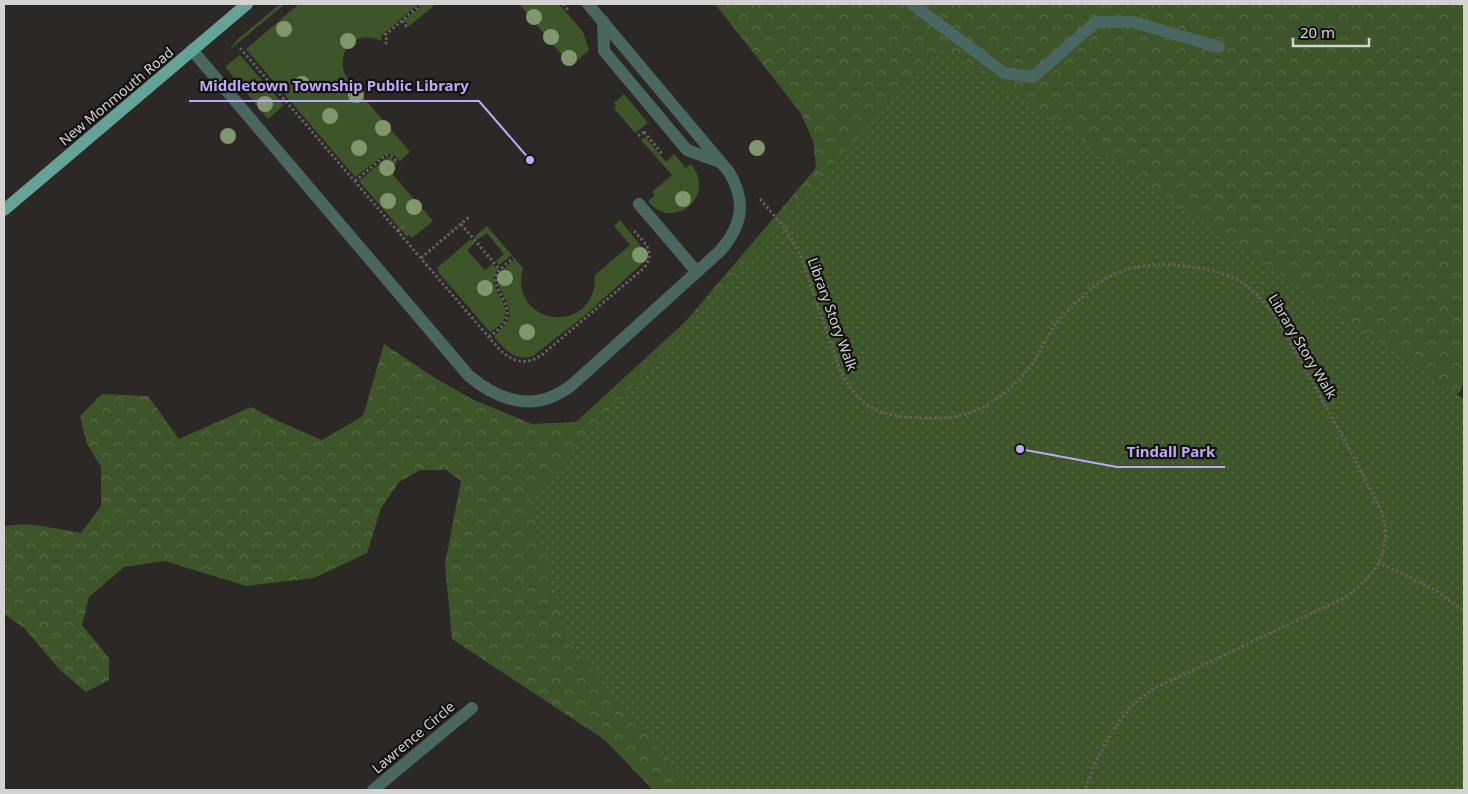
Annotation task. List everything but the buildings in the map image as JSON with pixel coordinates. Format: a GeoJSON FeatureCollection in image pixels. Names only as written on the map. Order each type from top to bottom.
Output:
{"type":"FeatureCollection","features":[{"type":"Feature","properties":{"kind":"main road","name":"New Monmouth Road"},"geometry":{"type":"LineString","coordinates":[[4,210],[247,4]]}},
{"type":"Feature","properties":{"kind":"street"},"geometry":{"type":"LineString","coordinates":[[192,50],[469,376],[481,386],[495,393],[520,401],[532,402],[556,397],[573,384],[728,242],[738,224],[740,202],[738,191],[731,177],[588,4]]}},
{"type":"Feature","properties":{"kind":"street"},"geometry":{"type":"LineString","coordinates":[[912,4],[1004,74],[1032,77],[1096,22],[1134,22],[1219,47]]}},
{"type":"Feature","properties":{"kind":"street"},"geometry":{"type":"LineString","coordinates":[[603,22],[604,51],[687,150],[720,162]]}},
{"type":"Feature","properties":{"kind":"street"},"geometry":{"type":"LineString","coordinates":[[639,205],[697,272]]}},
{"type":"Feature","properties":{"kind":"street","name":"Lawrence Circle"},"geometry":{"type":"LineString","coordinates":[[373,790],[472,708]]}},
{"type":"Feature","properties":{"kind":"path"},"geometry":{"type":"LineString","coordinates":[[385,44],[387,42],[385,35],[422,4]]}},
{"type":"Feature","properties":{"kind":"path"},"geometry":{"type":"LineString","coordinates":[[402,20],[408,28]]}},
{"type":"Feature","properties":{"kind":"path"},"geometry":{"type":"LineString","coordinates":[[240,48],[489,337],[506,355],[514,360],[529,361],[535,359],[644,268],[649,258],[648,249],[624,219],[639,205]]}},
{"type":"Feature","properties":{"kind":"path"},"geometry":{"type":"LineString","coordinates":[[638,136],[644,132]]}},
{"type":"Feature","properties":{"kind":"path"},"geometry":{"type":"LineString","coordinates":[[355,181],[386,155],[391,156],[398,162]]}},
{"type":"Feature","properties":{"kind":"path","name":"Library Story Walk"},"geometry":{"type":"LineString","coordinates":[[756,195],[784,228],[800,254],[846,383],[862,403],[886,414],[939,419],[965,414],[986,405],[1023,375],[1033,363],[1059,320],[1101,281],[1126,271],[1164,265],[1177,265],[1218,272],[1243,283],[1254,291],[1274,316],[1327,408],[1382,513],[1387,530],[1385,547],[1370,578],[1344,598],[1152,689],[1132,706],[1114,729],[1099,755],[1085,790]]}},
{"type":"Feature","properties":{"kind":"path"},"geometry":{"type":"LineString","coordinates":[[421,258],[469,217]]}},
{"type":"Feature","properties":{"kind":"path"},"geometry":{"type":"LineString","coordinates":[[398,231],[406,224]]}},
{"type":"Feature","properties":{"kind":"path"},"geometry":{"type":"LineString","coordinates":[[461,224],[500,270]]}},
{"type":"Feature","properties":{"kind":"path"},"geometry":{"type":"LineString","coordinates":[[489,337],[506,321],[508,315],[496,282],[496,276],[514,258]]}},
{"type":"Feature","properties":{"kind":"path"},"geometry":{"type":"LineString","coordinates":[[1378,562],[1435,590],[1464,611]]}},
{"type":"Feature","properties":{"kind":"green space"},"geometry":{"type":"Polygon","coordinates":[[[280,4],[285,4],[228,51],[238,39],[280,4]]]}},
{"type":"Feature","properties":{"kind":"green space"},"geometry":{"type":"Polygon","coordinates":[[[299,4],[418,4],[382,35],[381,41],[372,38],[355,40],[345,52],[343,61],[343,69],[347,78],[410,152],[400,161],[394,155],[387,153],[355,177],[246,49],[299,4]]]}},
{"type":"Feature","properties":{"kind":"green space"},"geometry":{"type":"Polygon","coordinates":[[[424,4],[436,4],[409,26],[404,20],[424,4]]]}},
{"type":"Feature","properties":{"kind":"green space"},"geometry":{"type":"Polygon","coordinates":[[[519,4],[559,4],[583,32],[589,50],[571,66],[519,4]]]}},
{"type":"Feature","properties":{"kind":"green space"},"geometry":{"type":"Polygon","coordinates":[[[715,4],[1464,4],[1464,381],[1460,392],[1411,420],[1193,790],[653,790],[605,740],[452,639],[445,564],[461,481],[446,470],[420,470],[399,482],[381,508],[367,553],[314,578],[246,586],[165,561],[124,567],[89,597],[82,625],[109,658],[109,680],[86,692],[60,670],[24,628],[4,614],[4,527],[31,525],[81,533],[101,506],[101,467],[87,444],[80,416],[102,394],[148,396],[179,439],[251,407],[322,440],[363,416],[384,344],[435,378],[474,400],[532,424],[576,422],[686,321],[816,168],[813,140],[800,112],[715,4]]]}},
{"type":"Feature","properties":{"kind":"green space"},"geometry":{"type":"Polygon","coordinates":[[[942,45],[1464,399],[1464,790],[693,790],[568,642],[530,499],[942,45]]]}},
{"type":"Feature","properties":{"kind":"green space"},"geometry":{"type":"Polygon","coordinates":[[[240,55],[284,105],[268,119],[226,68],[227,65],[240,55]]]}},
{"type":"Feature","properties":{"kind":"green space"},"geometry":{"type":"Polygon","coordinates":[[[624,94],[648,123],[635,133],[614,108],[616,106],[614,103],[624,94]]]}},
{"type":"Feature","properties":{"kind":"green space"},"geometry":{"type":"Polygon","coordinates":[[[645,137],[666,162],[674,154],[686,168],[691,164],[698,177],[699,188],[695,199],[688,207],[679,212],[668,213],[658,210],[648,201],[655,195],[652,192],[672,175],[641,140],[645,137]]]}},
{"type":"Feature","properties":{"kind":"green space"},"geometry":{"type":"Polygon","coordinates":[[[389,157],[397,163],[389,170],[433,221],[412,238],[409,235],[407,237],[359,181],[389,157]]]}},
{"type":"Feature","properties":{"kind":"green space"},"geometry":{"type":"Polygon","coordinates":[[[620,220],[645,251],[646,257],[643,263],[584,316],[533,356],[521,358],[506,350],[494,337],[506,324],[510,313],[497,280],[501,272],[515,259],[523,268],[522,288],[528,302],[539,312],[554,317],[569,316],[582,309],[592,295],[595,275],[630,245],[614,226],[620,220]]]}},
{"type":"Feature","properties":{"kind":"green space"},"geometry":{"type":"Polygon","coordinates":[[[487,226],[512,255],[499,265],[496,261],[504,254],[487,233],[477,240],[474,237],[487,226]]]}},
{"type":"Feature","properties":{"kind":"green space"},"geometry":{"type":"Polygon","coordinates":[[[471,239],[475,243],[467,250],[485,270],[492,264],[498,270],[494,278],[495,285],[505,308],[505,316],[501,324],[490,332],[438,272],[437,268],[471,239]]]}},
{"type":"Feature","properties":{"kind":"place","name":"Middletown Township Public Library"},"geometry":{"type":"Point","coordinates":[530,160]}},
{"type":"Feature","properties":{"kind":"place","name":"Tindall Park"},"geometry":{"type":"Point","coordinates":[1020,449]}}]}
